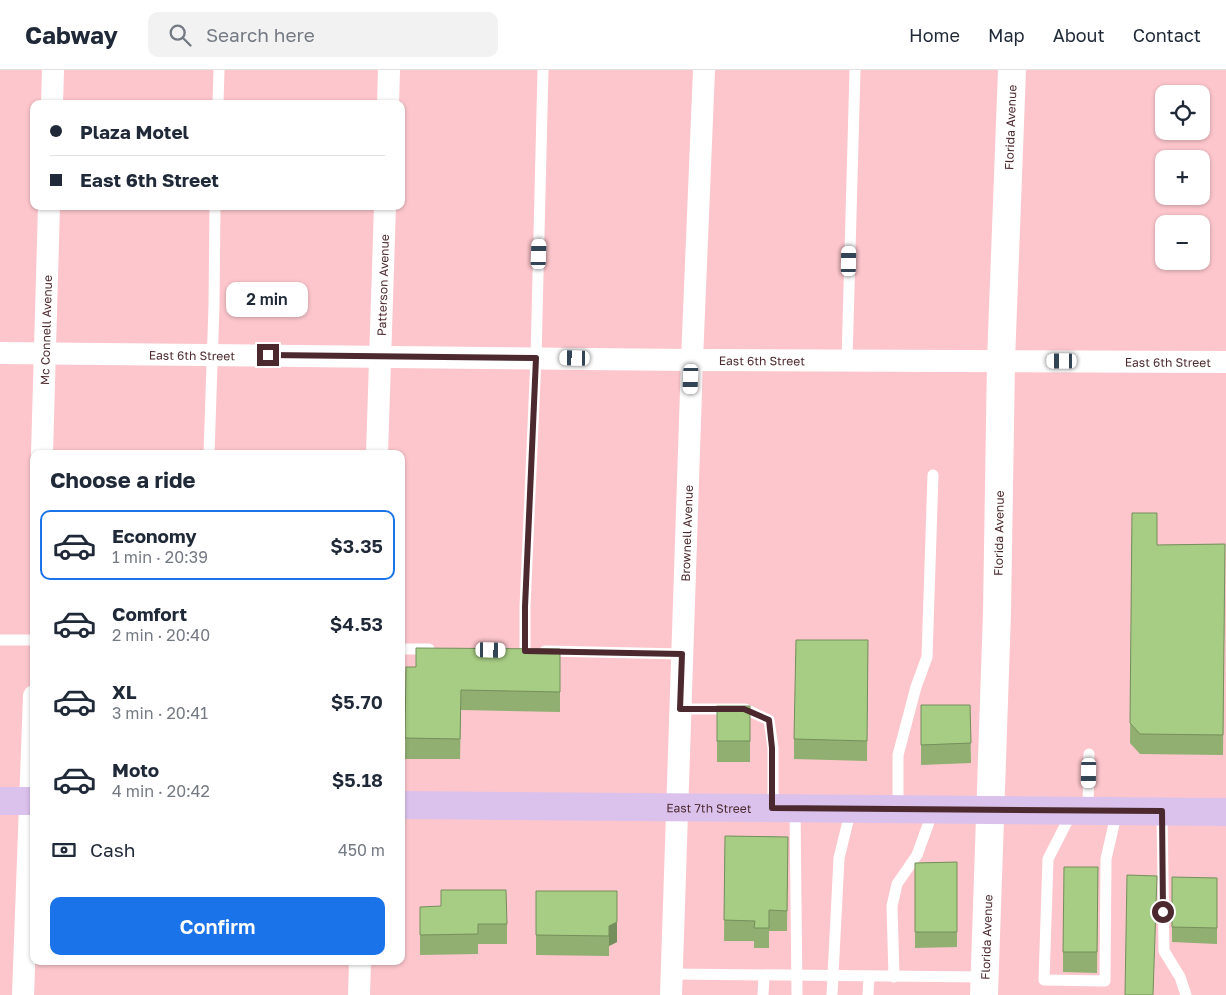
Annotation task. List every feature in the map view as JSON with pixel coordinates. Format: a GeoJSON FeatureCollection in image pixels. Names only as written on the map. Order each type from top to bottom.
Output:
{"type":"FeatureCollection","features":[{"type":"Feature","properties":{"kind":"main road"},"geometry":{"type":"LineString","coordinates":[[0,800],[30,801]]}},
{"type":"Feature","properties":{"kind":"main road","name":"East 7th Street"},"geometry":{"type":"LineString","coordinates":[[405,805],[1226,812]]}},
{"type":"Feature","properties":{"kind":"street"},"geometry":{"type":"LineString","coordinates":[[52,100],[53,70]]}},
{"type":"Feature","properties":{"kind":"street"},"geometry":{"type":"LineString","coordinates":[[388,100],[389,70]]}},
{"type":"Feature","properties":{"kind":"street","name":"Brownell Avenue"},"geometry":{"type":"LineString","coordinates":[[671,985],[692,360],[704,70]]}},
{"type":"Feature","properties":{"kind":"street","name":"Florida Avenue"},"geometry":{"type":"LineString","coordinates":[[984,986],[997,612],[1001,361],[1012,70]]}},
{"type":"Feature","properties":{"kind":"street","name":"Mc Connell Avenue"},"geometry":{"type":"LineString","coordinates":[[42,450],[49,210]]}},
{"type":"Feature","properties":{"kind":"street","name":"Patterson Avenue"},"geometry":{"type":"LineString","coordinates":[[377,450],[385,210]]}},
{"type":"Feature","properties":{"kind":"street","name":"East 6th Street"},"geometry":{"type":"LineString","coordinates":[[0,353],[692,360],[1226,362]]}},
{"type":"Feature","properties":{"kind":"street"},"geometry":{"type":"LineString","coordinates":[[23,995],[30,844]]}},
{"type":"Feature","properties":{"kind":"street"},"geometry":{"type":"LineString","coordinates":[[359,995],[360,965]]}},
{"type":"Feature","properties":{"kind":"lane"},"geometry":{"type":"LineString","coordinates":[[218,100],[219,70]]}},
{"type":"Feature","properties":{"kind":"lane"},"geometry":{"type":"LineString","coordinates":[[543,70],[536,358],[525,607],[521,651],[682,654]]}},
{"type":"Feature","properties":{"kind":"lane"},"geometry":{"type":"LineString","coordinates":[[847,361],[855,70]]}},
{"type":"Feature","properties":{"kind":"lane"},"geometry":{"type":"LineString","coordinates":[[210,450],[215,210]]}},
{"type":"Feature","properties":{"kind":"lane"},"geometry":{"type":"LineString","coordinates":[[898,809],[898,755],[916,688],[927,657],[933,475]]}},
{"type":"Feature","properties":{"kind":"lane"},"geometry":{"type":"LineString","coordinates":[[0,640],[30,640]]}},
{"type":"Feature","properties":{"kind":"lane"},"geometry":{"type":"LineString","coordinates":[[405,649],[441,649]]}},
{"type":"Feature","properties":{"kind":"lane"},"geometry":{"type":"LineString","coordinates":[[680,709],[744,709],[769,720],[772,748],[784,808],[797,995]]}},
{"type":"Feature","properties":{"kind":"lane"},"geometry":{"type":"LineString","coordinates":[[1089,754],[1080,810],[1048,859],[1044,980],[1105,981],[1106,859],[1117,811]]}},
{"type":"Feature","properties":{"kind":"lane"},"geometry":{"type":"LineString","coordinates":[[832,995],[839,858],[851,809]]}},
{"type":"Feature","properties":{"kind":"lane"},"geometry":{"type":"LineString","coordinates":[[894,977],[892,906],[897,884],[918,855],[934,809]]}},
{"type":"Feature","properties":{"kind":"lane"},"geometry":{"type":"LineString","coordinates":[[1162,811],[1164,951],[1180,977],[1186,995]]}},
{"type":"Feature","properties":{"kind":"lane"},"geometry":{"type":"LineString","coordinates":[[763,995],[764,976]]}},
{"type":"Feature","properties":{"kind":"lane"},"geometry":{"type":"LineString","coordinates":[[671,985],[764,976],[833,976],[894,977],[984,986]]}},
{"type":"Feature","properties":{"kind":"lane"},"geometry":{"type":"LineString","coordinates":[[868,995],[869,977]]}},
{"type":"Feature","properties":{"kind":"building"},"geometry":{"type":"Polygon","coordinates":[[[1132,513],[1157,513],[1157,545],[1225,544],[1223,735],[1140,734],[1130,723],[1132,513]]]}},
{"type":"Feature","properties":{"kind":"building"},"geometry":{"type":"Polygon","coordinates":[[[796,640],[868,640],[867,741],[794,739],[796,640]]]}},
{"type":"Feature","properties":{"kind":"building"},"geometry":{"type":"Polygon","coordinates":[[[416,648],[560,649],[560,692],[461,690],[460,739],[405,738],[406,667],[416,667],[416,648]]]}},
{"type":"Feature","properties":{"kind":"building"},"geometry":{"type":"Polygon","coordinates":[[[921,705],[970,705],[971,743],[921,745],[921,705]]]}},
{"type":"Feature","properties":{"kind":"building"},"geometry":{"type":"Polygon","coordinates":[[[717,706],[750,706],[750,741],[717,741],[717,706]]]}},
{"type":"Feature","properties":{"kind":"building"},"geometry":{"type":"Polygon","coordinates":[[[725,836],[788,837],[787,911],[769,910],[769,928],[754,928],[755,921],[724,920],[725,836]]]}},
{"type":"Feature","properties":{"kind":"building"},"geometry":{"type":"Polygon","coordinates":[[[957,862],[957,932],[915,932],[915,863],[957,862]]]}},
{"type":"Feature","properties":{"kind":"building"},"geometry":{"type":"Polygon","coordinates":[[[1064,867],[1098,867],[1097,952],[1063,952],[1064,867]]]}},
{"type":"Feature","properties":{"kind":"building"},"geometry":{"type":"Polygon","coordinates":[[[1127,875],[1157,876],[1153,995],[1125,995],[1127,875]]]}},
{"type":"Feature","properties":{"kind":"building"},"geometry":{"type":"Polygon","coordinates":[[[1172,877],[1217,878],[1217,928],[1172,927],[1172,877]]]}},
{"type":"Feature","properties":{"kind":"building"},"geometry":{"type":"Polygon","coordinates":[[[441,890],[506,890],[507,924],[478,924],[478,934],[420,935],[420,907],[441,906],[441,890]]]}},
{"type":"Feature","properties":{"kind":"building"},"geometry":{"type":"Polygon","coordinates":[[[536,891],[617,891],[617,922],[609,926],[609,936],[536,935],[536,891]]]}},
{"type":"Feature","properties":{"kind":"route"},"geometry":{"type":"LineString","coordinates":[[268,355],[536,358],[525,607],[525,651],[682,654],[680,709],[744,709],[769,720],[772,748],[772,808],[1162,811],[1163,912]]}}]}
